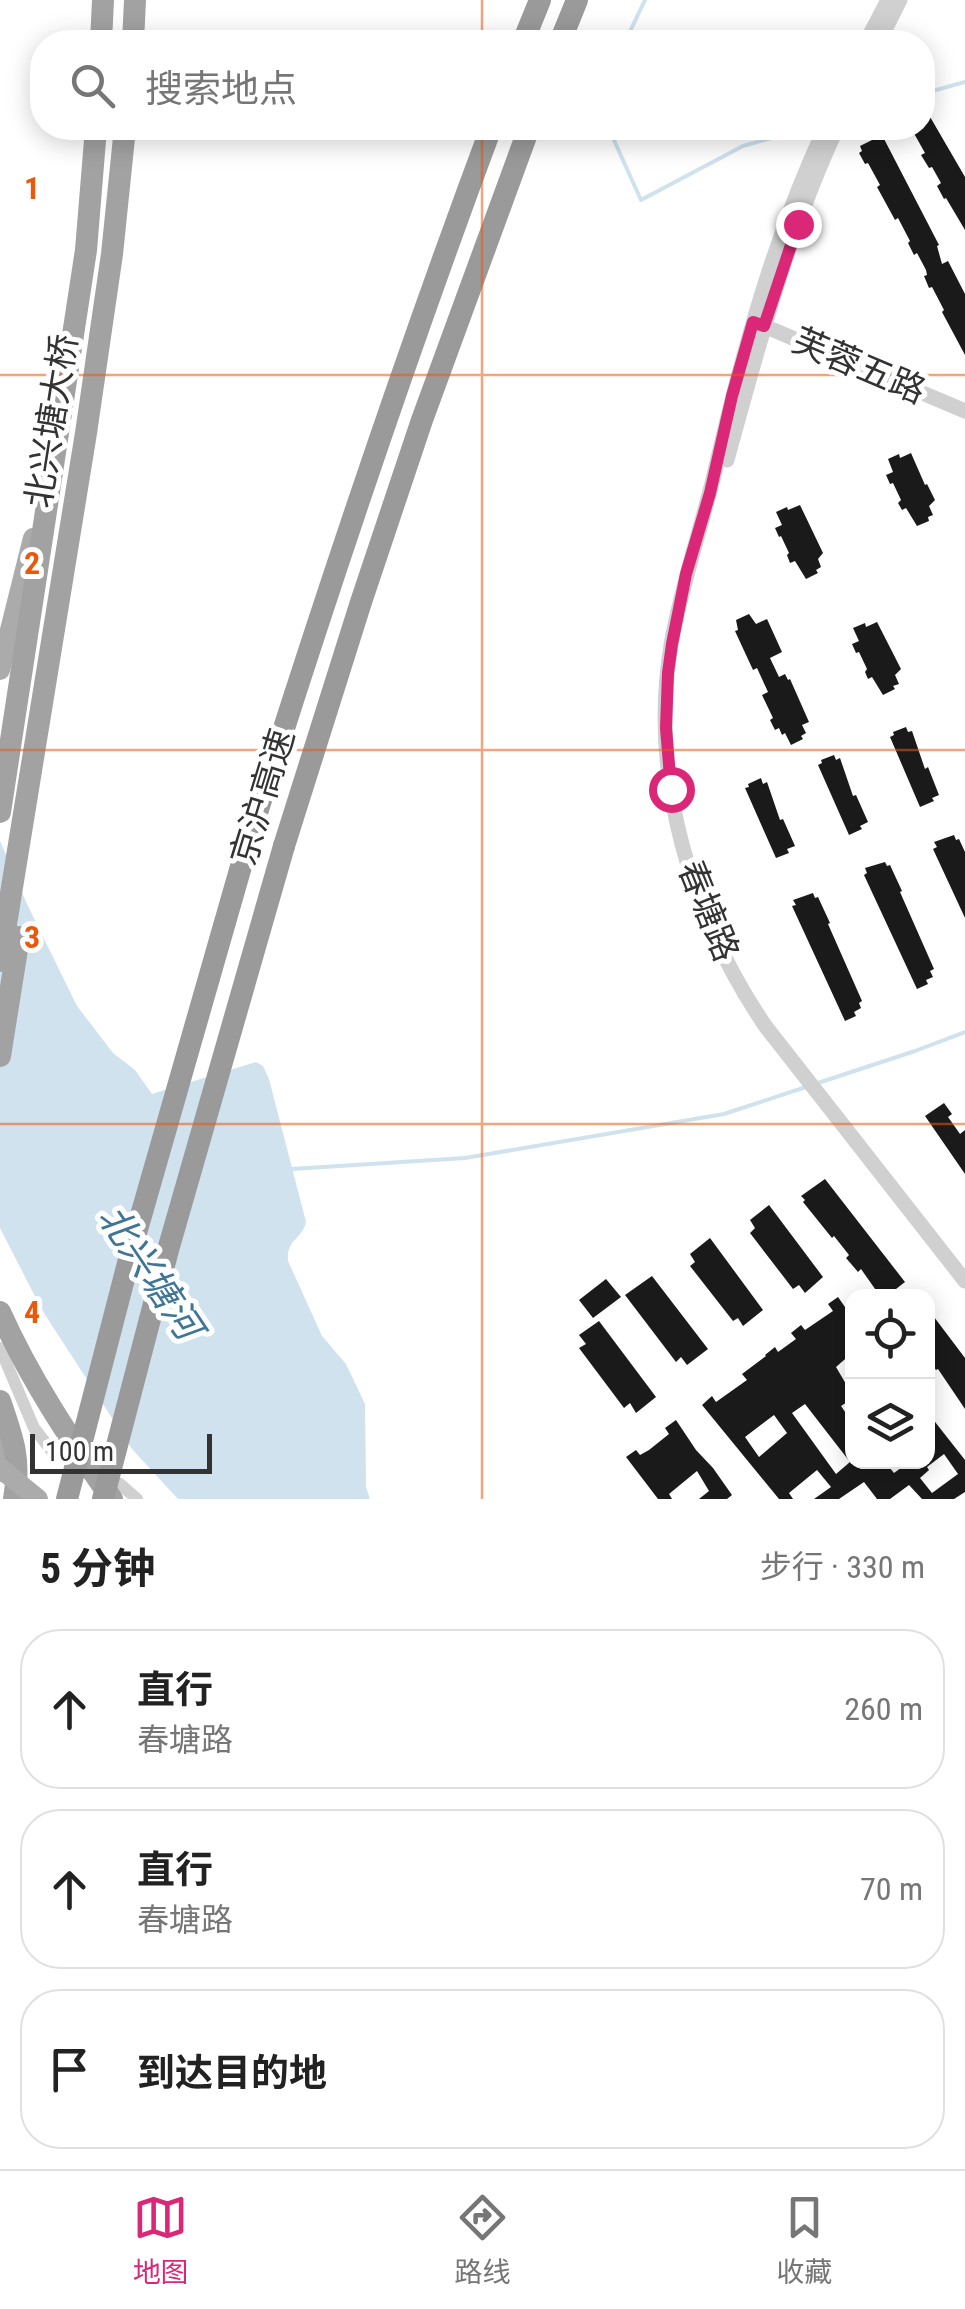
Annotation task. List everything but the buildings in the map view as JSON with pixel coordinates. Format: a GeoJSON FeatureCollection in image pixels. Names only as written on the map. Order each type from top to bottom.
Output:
{"type":"FeatureCollection","features":[{"type":"Feature","properties":{"kind":"highway"},"geometry":{"type":"LineString","coordinates":[[102,30],[103,0]]}},
{"type":"Feature","properties":{"kind":"highway"},"geometry":{"type":"LineString","coordinates":[[134,30],[136,0]]}},
{"type":"Feature","properties":{"kind":"highway"},"geometry":{"type":"LineString","coordinates":[[528,30],[540,0]]}},
{"type":"Feature","properties":{"kind":"highway"},"geometry":{"type":"LineString","coordinates":[[565,30],[577,0]]}},
{"type":"Feature","properties":{"kind":"highway","name":"北兴塘大桥"},"geometry":{"type":"LineString","coordinates":[[0,812],[86,250],[95,140]]}},
{"type":"Feature","properties":{"kind":"highway","name":"北兴塘大桥"},"geometry":{"type":"LineString","coordinates":[[0,961],[86,434],[124,140]]}},
{"type":"Feature","properties":{"kind":"highway","name":"京沪高速"},"geometry":{"type":"LineString","coordinates":[[67,1499],[134,1240],[250,835],[389,408],[487,140]]}},
{"type":"Feature","properties":{"kind":"highway","name":"京沪高速"},"geometry":{"type":"LineString","coordinates":[[103,1499],[168,1250],[284,846],[360,602],[525,140]]}},
{"type":"Feature","properties":{"kind":"highway"},"geometry":{"type":"LineString","coordinates":[[0,1056],[35,840],[86,434]]}},
{"type":"Feature","properties":{"kind":"highway"},"geometry":{"type":"LineString","coordinates":[[0,1312],[18,1351],[66,1432],[112,1499]]}},
{"type":"Feature","properties":{"kind":"highway"},"geometry":{"type":"LineString","coordinates":[[0,1401],[14,1438],[18,1476],[14,1499]]}},
{"type":"Feature","properties":{"kind":"main road"},"geometry":{"type":"LineString","coordinates":[[0,670],[60,429]]}},
{"type":"Feature","properties":{"kind":"main road"},"geometry":{"type":"LineString","coordinates":[[0,1428],[0,1470],[38,1499]]}},
{"type":"Feature","properties":{"kind":"street"},"geometry":{"type":"LineString","coordinates":[[872,30],[888,0]]}},
{"type":"Feature","properties":{"kind":"street"},"geometry":{"type":"LineString","coordinates":[[885,30],[900,0]]}},
{"type":"Feature","properties":{"kind":"street","name":"春塘路"},"geometry":{"type":"LineString","coordinates":[[826,140],[758,324],[682,620],[674,666],[672,713],[680,815],[712,914],[736,965],[766,1014],[804,1069],[965,1268]]}},
{"type":"Feature","properties":{"kind":"street","name":"芙蓉五路"},"geometry":{"type":"LineString","coordinates":[[758,324],[965,411]]}},
{"type":"Feature","properties":{"kind":"street","name":"春塘路"},"geometry":{"type":"LineString","coordinates":[[831,1103],[965,1281]]}},
{"type":"Feature","properties":{"kind":"street"},"geometry":{"type":"LineString","coordinates":[[0,1348],[34,1428],[51,1450],[120,1484],[138,1499]]}},
{"type":"Feature","properties":{"kind":"water","name":"北兴塘河"},"geometry":{"type":"Polygon","coordinates":[[[0,841],[77,1006],[113,1053],[135,1070],[152,1094],[256,1062],[263,1066],[306,1222],[289,1248],[288,1261],[322,1336],[346,1364],[365,1404],[366,1487],[370,1499],[178,1499],[132,1449],[42,1310],[0,1228],[0,841]]]}},
{"type":"Feature","properties":{"kind":"waterway"},"geometry":{"type":"LineString","coordinates":[[631,30],[645,0]]}},
{"type":"Feature","properties":{"kind":"waterway"},"geometry":{"type":"LineString","coordinates":[[935,90],[965,82]]}},
{"type":"Feature","properties":{"kind":"waterway"},"geometry":{"type":"LineString","coordinates":[[614,140],[641,200],[743,146],[764,140]]}},
{"type":"Feature","properties":{"kind":"waterway"},"geometry":{"type":"LineString","coordinates":[[818,1083],[965,1032]]}},
{"type":"Feature","properties":{"kind":"waterway"},"geometry":{"type":"LineString","coordinates":[[292,1169],[465,1158],[724,1114],[809,1086]]}},
{"type":"Feature","properties":{"kind":"route"},"geometry":{"type":"LineString","coordinates":[[671,789],[666,728],[668,673],[686,574],[753,322],[764,326],[798,224]]}}]}
